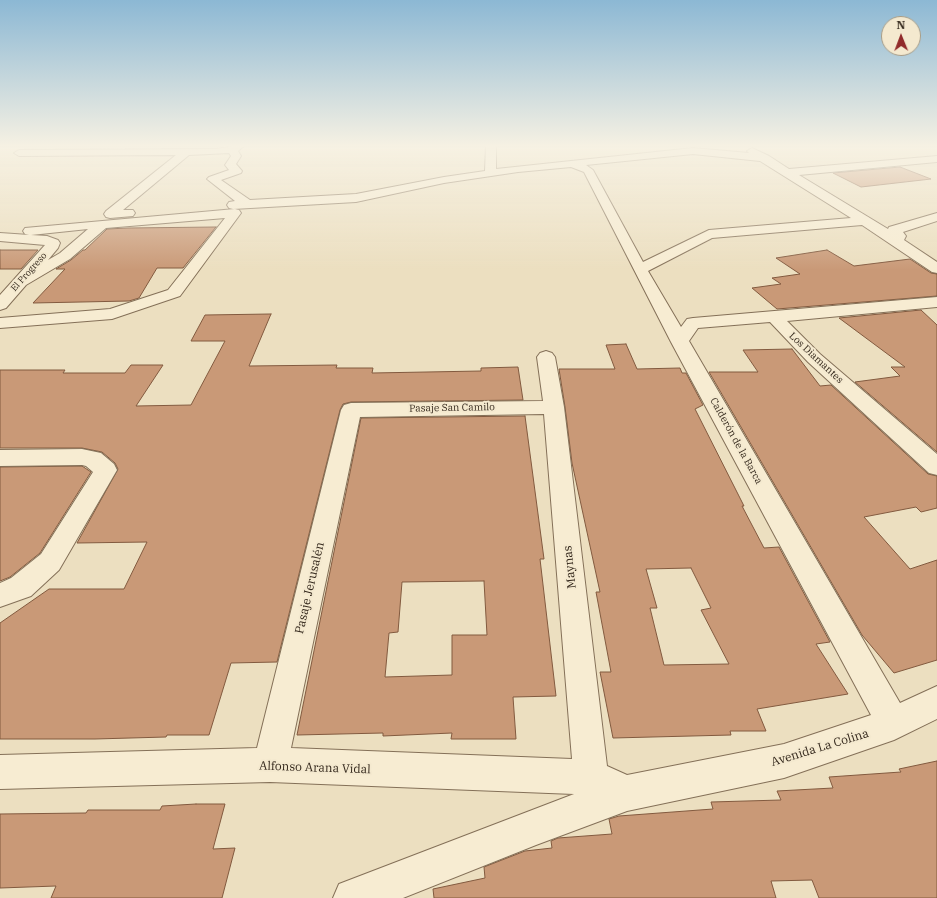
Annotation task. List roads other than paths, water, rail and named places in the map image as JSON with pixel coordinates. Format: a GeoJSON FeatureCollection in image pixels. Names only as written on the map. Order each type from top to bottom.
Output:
{"type":"FeatureCollection","features":[{"type":"Feature","properties":{"kind":"street"},"geometry":{"type":"LineString","coordinates":[[142,187],[110,214],[356,198],[410,187]]}},
{"type":"Feature","properties":{"kind":"street"},"geometry":{"type":"LineString","coordinates":[[224,187],[247,204]]}},
{"type":"Feature","properties":{"kind":"street","name":"Calderón de la Barca"},"geometry":{"type":"LineString","coordinates":[[597,187],[680,342],[894,724]]}},
{"type":"Feature","properties":{"kind":"street"},"geometry":{"type":"LineString","coordinates":[[809,187],[864,221],[898,238],[937,269]]}},
{"type":"Feature","properties":{"kind":"street"},"geometry":{"type":"LineString","coordinates":[[0,231],[44,230],[235,213],[174,293],[112,314],[0,323]]}},
{"type":"Feature","properties":{"kind":"street"},"geometry":{"type":"LineString","coordinates":[[898,238],[894,230],[937,217]]}},
{"type":"Feature","properties":{"kind":"street"},"geometry":{"type":"LineString","coordinates":[[640,269],[709,234],[864,221]]}},
{"type":"Feature","properties":{"kind":"street"},"geometry":{"type":"LineString","coordinates":[[21,282],[65,256],[102,224]]}},
{"type":"Feature","properties":{"kind":"street"},"geometry":{"type":"LineString","coordinates":[[898,238],[937,228]]}},
{"type":"Feature","properties":{"kind":"street","name":"El Progreso"},"geometry":{"type":"LineString","coordinates":[[0,237],[47,240],[53,243],[52,248],[0,304]]}},
{"type":"Feature","properties":{"kind":"street"},"geometry":{"type":"LineString","coordinates":[[680,342],[693,323],[937,302]]}},
{"type":"Feature","properties":{"kind":"street","name":"Los Diamantes"},"geometry":{"type":"LineString","coordinates":[[774,317],[814,358],[937,467]]}},
{"type":"Feature","properties":{"kind":"street","name":"Maynas"},"geometry":{"type":"LineString","coordinates":[[546,357],[554,407],[591,777]]}},
{"type":"Feature","properties":{"kind":"street","name":"Pasaje San Camilo"},"geometry":{"type":"LineString","coordinates":[[351,410],[554,407]]}},
{"type":"Feature","properties":{"kind":"street","name":"Pasaje Jerusalén"},"geometry":{"type":"LineString","coordinates":[[270,765],[351,410]]}},
{"type":"Feature","properties":{"kind":"street"},"geometry":{"type":"LineString","coordinates":[[0,458],[93,459],[106,470],[50,562],[21,587],[0,594]]}},
{"type":"Feature","properties":{"kind":"street","name":"Avenida La Colina"},"geometry":{"type":"LineString","coordinates":[[353,898],[529,829],[627,793],[784,761],[894,724],[937,702]]}},
{"type":"Feature","properties":{"kind":"street","name":"Alfonso Arana Vidal"},"geometry":{"type":"LineString","coordinates":[[0,772],[270,765],[591,777],[627,793]]}}]}
